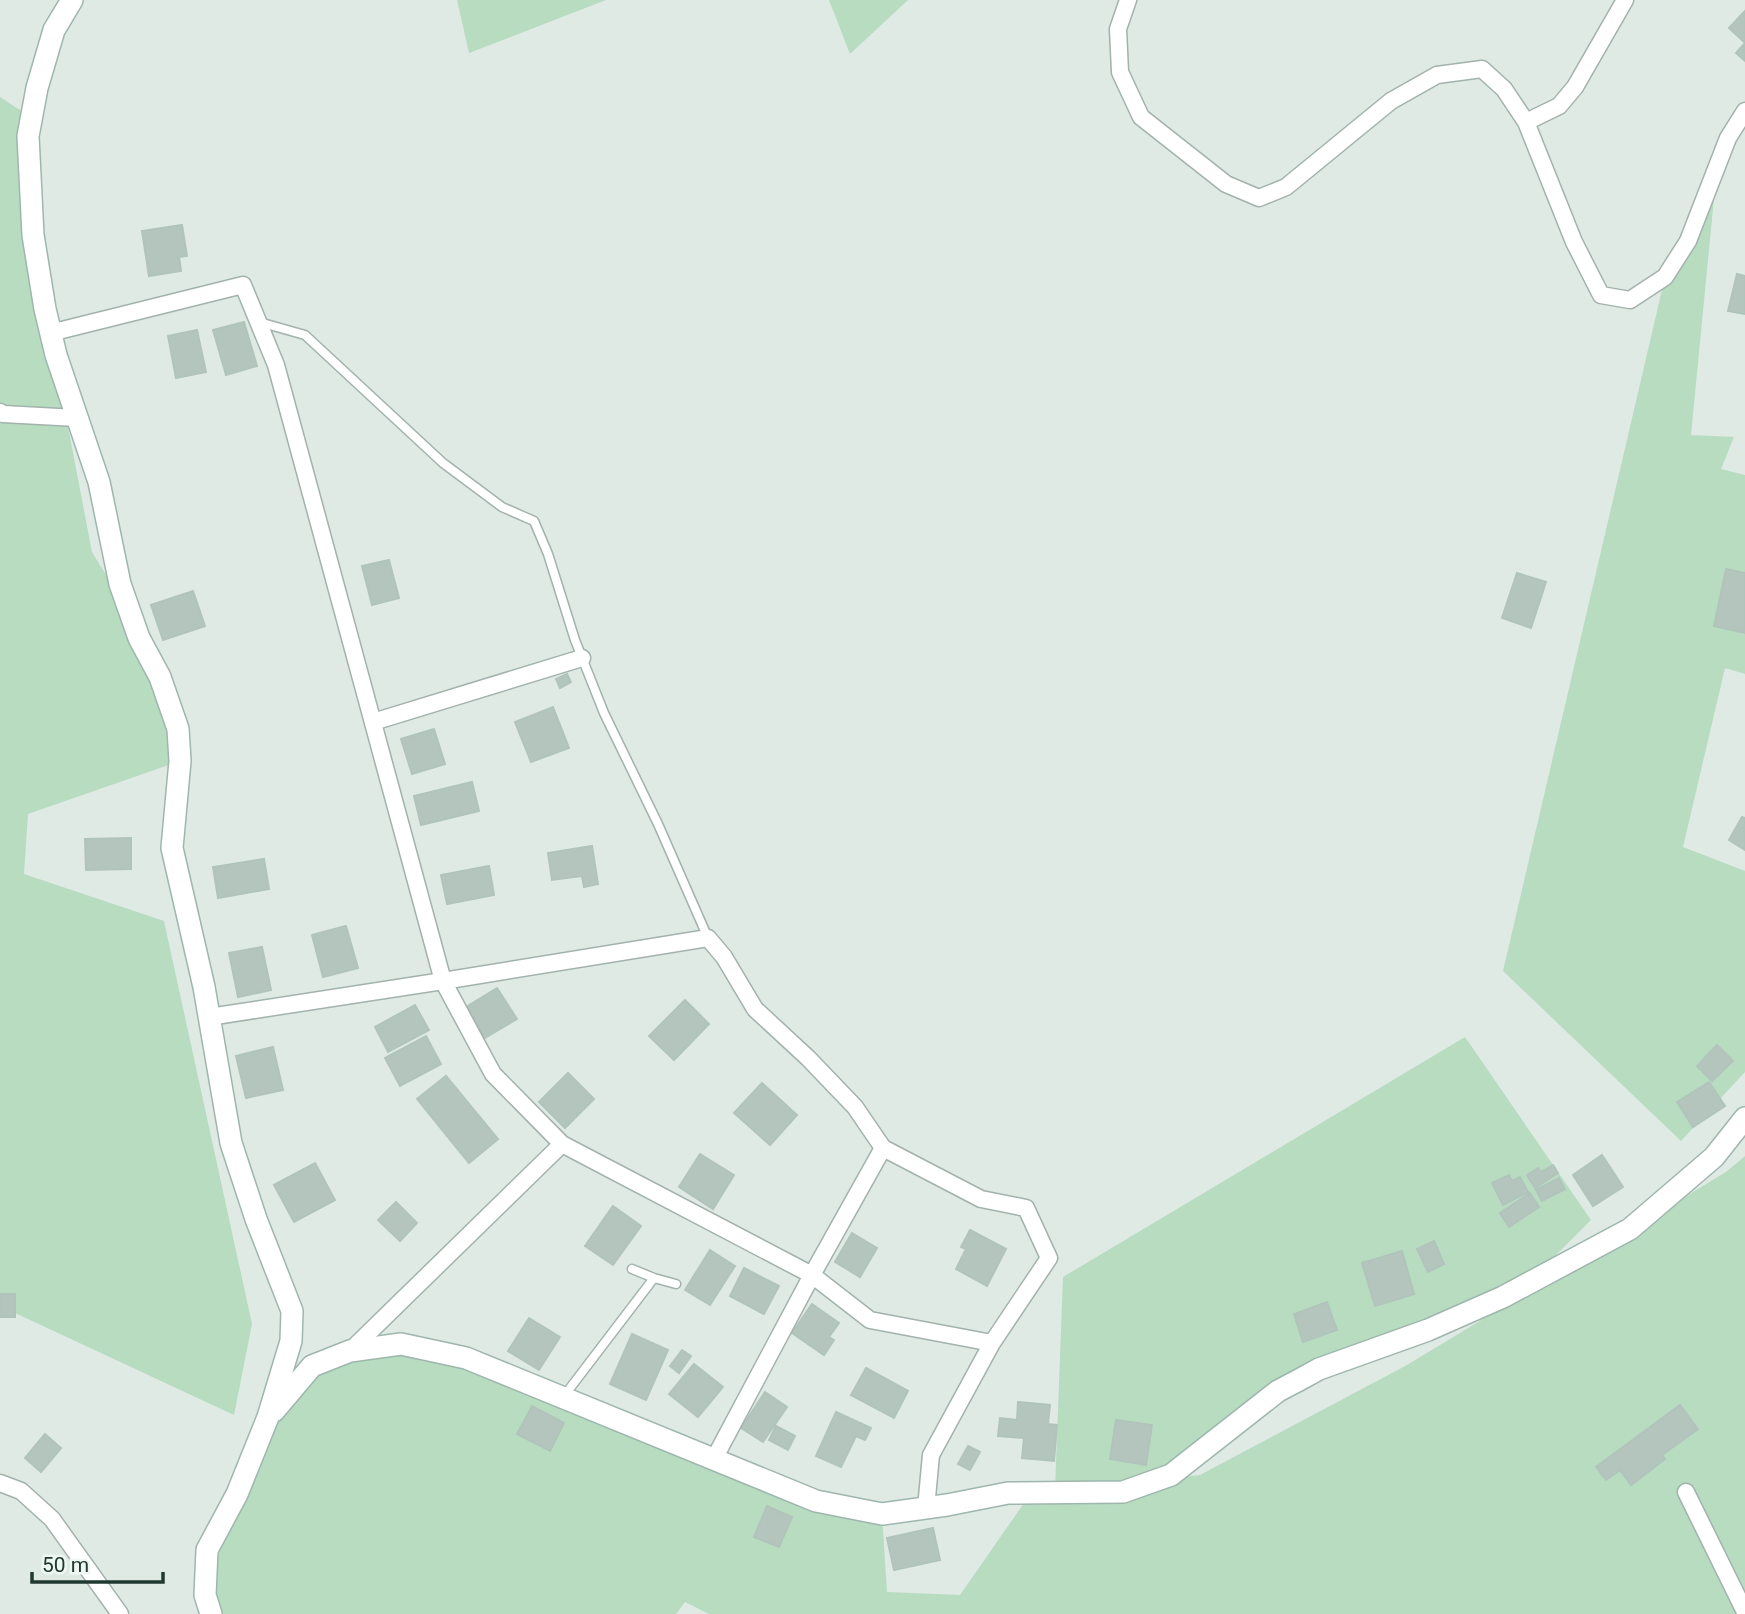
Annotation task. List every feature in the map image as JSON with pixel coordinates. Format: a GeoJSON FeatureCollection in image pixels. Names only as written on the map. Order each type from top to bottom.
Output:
{"type":"FeatureCollection","features":[{"type":"Feature","properties":{"kind":"street"},"geometry":{"type":"LineString","coordinates":[[72,0],[54,30],[37,88],[28,136],[33,235],[50,333],[99,482],[120,584],[139,638],[160,677],[178,729],[180,761],[172,848],[209,1017],[231,1143],[256,1219],[292,1311],[291,1341],[268,1418],[237,1494],[206,1550],[205,1595],[211,1614]]}},
{"type":"Feature","properties":{"kind":"street"},"geometry":{"type":"LineString","coordinates":[[1128,0],[1118,29],[1120,72],[1141,117],[1226,184],[1259,198],[1286,187],[1391,101],[1437,75],[1482,69],[1504,89],[1526,122],[1574,242],[1601,295],[1630,300],[1665,277],[1688,241],[1728,138],[1745,111]]}},
{"type":"Feature","properties":{"kind":"street"},"geometry":{"type":"LineString","coordinates":[[1526,122],[1559,106],[1575,87],[1625,0]]}},
{"type":"Feature","properties":{"kind":"street"},"geometry":{"type":"LineString","coordinates":[[50,333],[243,285],[276,365],[443,981],[494,1074],[562,1144],[812,1275],[870,1320],[992,1343]]}},
{"type":"Feature","properties":{"kind":"street"},"geometry":{"type":"LineString","coordinates":[[0,412],[77,418]]}},
{"type":"Feature","properties":{"kind":"street"},"geometry":{"type":"LineString","coordinates":[[373,722],[582,658]]}},
{"type":"Feature","properties":{"kind":"street"},"geometry":{"type":"LineString","coordinates":[[209,1017],[708,938],[724,957],[755,1010],[808,1058],[855,1107],[883,1148],[981,1199],[1026,1208],[1049,1258],[992,1343],[931,1455],[926,1508]]}},
{"type":"Feature","properties":{"kind":"street"},"geometry":{"type":"LineString","coordinates":[[268,1418],[312,1366],[350,1351],[401,1344],[466,1358],[816,1501],[883,1514],[1008,1493],[1123,1492],[1171,1475],[1278,1391],[1319,1369],[1428,1330],[1503,1297],[1630,1229],[1714,1157],[1745,1118]]}},
{"type":"Feature","properties":{"kind":"street"},"geometry":{"type":"LineString","coordinates":[[350,1351],[562,1144]]}},
{"type":"Feature","properties":{"kind":"street"},"geometry":{"type":"LineString","coordinates":[[714,1459],[883,1148]]}},
{"type":"Feature","properties":{"kind":"street"},"geometry":{"type":"LineString","coordinates":[[0,1483],[22,1491],[52,1519],[120,1614]]}},
{"type":"Feature","properties":{"kind":"street"},"geometry":{"type":"LineString","coordinates":[[1686,1492],[1745,1612]]}},
{"type":"Feature","properties":{"kind":"lane"},"geometry":{"type":"LineString","coordinates":[[259,322],[305,335],[443,463],[502,507],[534,521],[604,713],[658,824],[708,938]]}},
{"type":"Feature","properties":{"kind":"lane"},"geometry":{"type":"LineString","coordinates":[[632,1269],[676,1284]]}},
{"type":"Feature","properties":{"kind":"lane"},"geometry":{"type":"LineString","coordinates":[[563,1398],[654,1278]]}},
{"type":"Feature","properties":{"kind":"green space"},"geometry":{"type":"Polygon","coordinates":[[[457,0],[606,0],[469,53],[457,0]]]}},
{"type":"Feature","properties":{"kind":"green space"},"geometry":{"type":"Polygon","coordinates":[[[829,0],[908,0],[850,54],[829,0]]]}},
{"type":"Feature","properties":{"kind":"green space"},"geometry":{"type":"Polygon","coordinates":[[[0,97],[32,118],[50,333],[92,552],[132,617],[180,761],[28,814],[24,874],[164,921],[252,1324],[234,1415],[0,1306],[0,97]]]}},
{"type":"Feature","properties":{"kind":"green space"},"geometry":{"type":"Polygon","coordinates":[[[1717,167],[1691,435],[1734,437],[1721,469],[1745,475],[1745,674],[1725,668],[1683,847],[1745,871],[1745,1072],[1681,1141],[1503,971],[1665,277],[1717,167]]]}},
{"type":"Feature","properties":{"kind":"green space"},"geometry":{"type":"Polygon","coordinates":[[[1465,1037],[1591,1220],[1525,1286],[1299,1380],[1171,1475],[1121,1483],[1200,1475],[1407,1365],[1726,1172],[1745,1156],[1745,1614],[709,1614],[685,1602],[676,1614],[221,1614],[205,1595],[253,1455],[312,1366],[431,1351],[882,1514],[887,1592],[960,1595],[1031,1493],[1055,1490],[1063,1277],[1465,1037]]]}},
{"type":"Feature","properties":{"kind":"building"},"geometry":{"type":"Polygon","coordinates":[[[1745,11],[1745,43],[1729,28],[1745,11]]]}},
{"type":"Feature","properties":{"kind":"building"},"geometry":{"type":"Polygon","coordinates":[[[1745,43],[1745,61],[1736,53],[1745,43]]]}},
{"type":"Feature","properties":{"kind":"building"},"geometry":{"type":"Polygon","coordinates":[[[182,225],[187,256],[179,257],[181,271],[149,276],[142,231],[182,225]]]}},
{"type":"Feature","properties":{"kind":"building"},"geometry":{"type":"Polygon","coordinates":[[[1737,274],[1745,276],[1745,314],[1728,311],[1737,274]]]}},
{"type":"Feature","properties":{"kind":"building"},"geometry":{"type":"Polygon","coordinates":[[[244,322],[257,366],[226,375],[213,330],[244,322]]]}},
{"type":"Feature","properties":{"kind":"building"},"geometry":{"type":"Polygon","coordinates":[[[197,330],[206,372],[176,378],[168,336],[197,330]]]}},
{"type":"Feature","properties":{"kind":"building"},"geometry":{"type":"Polygon","coordinates":[[[389,560],[399,598],[372,605],[362,566],[389,560]]]}},
{"type":"Feature","properties":{"kind":"building"},"geometry":{"type":"Polygon","coordinates":[[[1726,569],[1745,573],[1745,633],[1714,626],[1726,569]]]}},
{"type":"Feature","properties":{"kind":"building"},"geometry":{"type":"Polygon","coordinates":[[[1517,573],[1546,582],[1531,628],[1502,618],[1517,573]]]}},
{"type":"Feature","properties":{"kind":"building"},"geometry":{"type":"Polygon","coordinates":[[[193,591],[205,626],[163,640],[151,605],[193,591]]]}},
{"type":"Feature","properties":{"kind":"building"},"geometry":{"type":"Polygon","coordinates":[[[567,674],[571,682],[560,688],[556,679],[567,674]]]}},
{"type":"Feature","properties":{"kind":"building"},"geometry":{"type":"Polygon","coordinates":[[[553,707],[569,748],[531,762],[515,722],[553,707]]]}},
{"type":"Feature","properties":{"kind":"building"},"geometry":{"type":"Polygon","coordinates":[[[434,729],[445,764],[412,774],[401,739],[434,729]]]}},
{"type":"Feature","properties":{"kind":"building"},"geometry":{"type":"Polygon","coordinates":[[[472,782],[479,811],[421,825],[414,796],[472,782]]]}},
{"type":"Feature","properties":{"kind":"building"},"geometry":{"type":"Polygon","coordinates":[[[1742,817],[1745,818],[1745,850],[1729,840],[1742,817]]]}},
{"type":"Feature","properties":{"kind":"building"},"geometry":{"type":"Polygon","coordinates":[[[131,838],[131,869],[86,870],[85,839],[131,838]]]}},
{"type":"Feature","properties":{"kind":"building"},"geometry":{"type":"Polygon","coordinates":[[[592,846],[598,884],[584,887],[582,876],[552,880],[548,853],[592,846]]]}},
{"type":"Feature","properties":{"kind":"building"},"geometry":{"type":"Polygon","coordinates":[[[264,859],[269,889],[218,898],[213,867],[264,859]]]}},
{"type":"Feature","properties":{"kind":"building"},"geometry":{"type":"Polygon","coordinates":[[[489,866],[494,895],[447,904],[441,875],[489,866]]]}},
{"type":"Feature","properties":{"kind":"building"},"geometry":{"type":"Polygon","coordinates":[[[346,926],[358,968],[323,977],[312,935],[346,926]]]}},
{"type":"Feature","properties":{"kind":"building"},"geometry":{"type":"Polygon","coordinates":[[[262,947],[271,990],[238,997],[229,953],[262,947]]]}},
{"type":"Feature","properties":{"kind":"building"},"geometry":{"type":"Polygon","coordinates":[[[497,988],[517,1019],[485,1038],[466,1007],[497,988]]]}},
{"type":"Feature","properties":{"kind":"building"},"geometry":{"type":"Polygon","coordinates":[[[685,1000],[709,1024],[674,1060],[649,1036],[685,1000]]]}},
{"type":"Feature","properties":{"kind":"building"},"geometry":{"type":"Polygon","coordinates":[[[415,1005],[429,1030],[388,1052],[375,1027],[415,1005]]]}},
{"type":"Feature","properties":{"kind":"building"},"geometry":{"type":"Polygon","coordinates":[[[426,1036],[441,1064],[400,1086],[385,1058],[426,1036]]]}},
{"type":"Feature","properties":{"kind":"building"},"geometry":{"type":"Polygon","coordinates":[[[1717,1045],[1733,1061],[1712,1081],[1697,1066],[1717,1045]]]}},
{"type":"Feature","properties":{"kind":"building"},"geometry":{"type":"Polygon","coordinates":[[[273,1047],[283,1090],[246,1098],[236,1056],[273,1047]]]}},
{"type":"Feature","properties":{"kind":"building"},"geometry":{"type":"Polygon","coordinates":[[[568,1073],[594,1099],[565,1128],[539,1102],[568,1073]]]}},
{"type":"Feature","properties":{"kind":"building"},"geometry":{"type":"Polygon","coordinates":[[[446,1076],[498,1139],[469,1163],[417,1099],[446,1076]]]}},
{"type":"Feature","properties":{"kind":"building"},"geometry":{"type":"Polygon","coordinates":[[[1709,1082],[1725,1106],[1693,1127],[1677,1102],[1709,1082]]]}},
{"type":"Feature","properties":{"kind":"building"},"geometry":{"type":"Polygon","coordinates":[[[762,1083],[797,1115],[770,1145],[734,1113],[762,1083]]]}},
{"type":"Feature","properties":{"kind":"building"},"geometry":{"type":"Polygon","coordinates":[[[700,1154],[734,1175],[713,1209],[679,1187],[700,1154]]]}},
{"type":"Feature","properties":{"kind":"building"},"geometry":{"type":"Polygon","coordinates":[[[1602,1155],[1623,1187],[1593,1206],[1573,1175],[1602,1155]]]}},
{"type":"Feature","properties":{"kind":"building"},"geometry":{"type":"Polygon","coordinates":[[[315,1163],[335,1200],[294,1222],[274,1185],[315,1163]]]}},
{"type":"Feature","properties":{"kind":"building"},"geometry":{"type":"Polygon","coordinates":[[[1553,1165],[1558,1173],[1535,1188],[1527,1175],[1538,1168],[1541,1172],[1553,1165]]]}},
{"type":"Feature","properties":{"kind":"building"},"geometry":{"type":"Polygon","coordinates":[[[1509,1175],[1512,1181],[1520,1177],[1528,1192],[1503,1205],[1492,1183],[1509,1175]]]}},
{"type":"Feature","properties":{"kind":"building"},"geometry":{"type":"Polygon","coordinates":[[[1559,1178],[1565,1189],[1542,1201],[1536,1190],[1559,1178]]]}},
{"type":"Feature","properties":{"kind":"building"},"geometry":{"type":"Polygon","coordinates":[[[1530,1193],[1539,1207],[1509,1227],[1500,1213],[1530,1193]]]}},
{"type":"Feature","properties":{"kind":"building"},"geometry":{"type":"Polygon","coordinates":[[[396,1202],[417,1223],[400,1241],[378,1220],[396,1202]]]}},
{"type":"Feature","properties":{"kind":"building"},"geometry":{"type":"Polygon","coordinates":[[[613,1206],[641,1226],[613,1265],[585,1246],[613,1206]]]}},
{"type":"Feature","properties":{"kind":"building"},"geometry":{"type":"Polygon","coordinates":[[[970,1230],[1006,1249],[987,1286],[956,1269],[966,1249],[961,1247],[970,1230]]]}},
{"type":"Feature","properties":{"kind":"building"},"geometry":{"type":"Polygon","coordinates":[[[852,1233],[877,1248],[860,1277],[835,1262],[852,1233]]]}},
{"type":"Feature","properties":{"kind":"building"},"geometry":{"type":"Polygon","coordinates":[[[1434,1241],[1444,1264],[1428,1272],[1417,1249],[1434,1241]]]}},
{"type":"Feature","properties":{"kind":"building"},"geometry":{"type":"Polygon","coordinates":[[[710,1250],[735,1266],[710,1305],[685,1290],[710,1250]]]}},
{"type":"Feature","properties":{"kind":"building"},"geometry":{"type":"Polygon","coordinates":[[[1402,1251],[1414,1294],[1375,1306],[1362,1263],[1402,1251]]]}},
{"type":"Feature","properties":{"kind":"building"},"geometry":{"type":"Polygon","coordinates":[[[744,1268],[779,1286],[764,1314],[730,1296],[744,1268]]]}},
{"type":"Feature","properties":{"kind":"building"},"geometry":{"type":"Polygon","coordinates":[[[1,1294],[15,1294],[15,1317],[0,1317],[1,1294]]]}},
{"type":"Feature","properties":{"kind":"building"},"geometry":{"type":"Polygon","coordinates":[[[1327,1302],[1337,1330],[1303,1342],[1294,1314],[1327,1302]]]}},
{"type":"Feature","properties":{"kind":"building"},"geometry":{"type":"Polygon","coordinates":[[[812,1304],[839,1323],[829,1337],[834,1340],[824,1355],[792,1333],[812,1304]]]}},
{"type":"Feature","properties":{"kind":"building"},"geometry":{"type":"Polygon","coordinates":[[[529,1318],[560,1337],[539,1370],[508,1351],[529,1318]]]}},
{"type":"Feature","properties":{"kind":"building"},"geometry":{"type":"Polygon","coordinates":[[[632,1334],[668,1350],[646,1400],[610,1384],[632,1334]]]}},
{"type":"Feature","properties":{"kind":"building"},"geometry":{"type":"Polygon","coordinates":[[[682,1350],[691,1356],[679,1373],[670,1366],[682,1350]]]}},
{"type":"Feature","properties":{"kind":"building"},"geometry":{"type":"Polygon","coordinates":[[[694,1364],[723,1387],[698,1417],[669,1394],[694,1364]]]}},
{"type":"Feature","properties":{"kind":"building"},"geometry":{"type":"Polygon","coordinates":[[[866,1368],[908,1391],[894,1418],[851,1395],[866,1368]]]}},
{"type":"Feature","properties":{"kind":"building"},"geometry":{"type":"Polygon","coordinates":[[[765,1392],[787,1407],[763,1442],[741,1428],[765,1392]]]}},
{"type":"Feature","properties":{"kind":"building"},"geometry":{"type":"Polygon","coordinates":[[[1018,1402],[1050,1405],[1048,1424],[1057,1425],[1054,1461],[1022,1458],[1024,1438],[998,1436],[1000,1418],[1017,1420],[1018,1402]]]}},
{"type":"Feature","properties":{"kind":"building"},"geometry":{"type":"Polygon","coordinates":[[[1680,1405],[1698,1429],[1662,1455],[1665,1459],[1631,1485],[1620,1470],[1606,1480],[1596,1467],[1680,1405]]]}},
{"type":"Feature","properties":{"kind":"building"},"geometry":{"type":"Polygon","coordinates":[[[532,1406],[564,1423],[550,1451],[517,1434],[532,1406]]]}},
{"type":"Feature","properties":{"kind":"building"},"geometry":{"type":"Polygon","coordinates":[[[836,1412],[871,1428],[865,1440],[856,1436],[841,1467],[816,1456],[836,1412]]]}},
{"type":"Feature","properties":{"kind":"building"},"geometry":{"type":"Polygon","coordinates":[[[1116,1420],[1152,1425],[1146,1465],[1110,1459],[1116,1420]]]}},
{"type":"Feature","properties":{"kind":"building"},"geometry":{"type":"Polygon","coordinates":[[[776,1426],[795,1436],[788,1450],[769,1440],[776,1426]]]}},
{"type":"Feature","properties":{"kind":"building"},"geometry":{"type":"Polygon","coordinates":[[[45,1434],[61,1448],[41,1472],[25,1458],[45,1434]]]}},
{"type":"Feature","properties":{"kind":"building"},"geometry":{"type":"Polygon","coordinates":[[[968,1446],[980,1452],[970,1470],[958,1464],[968,1446]]]}},
{"type":"Feature","properties":{"kind":"building"},"geometry":{"type":"Polygon","coordinates":[[[767,1506],[792,1517],[779,1547],[754,1537],[767,1506]]]}},
{"type":"Feature","properties":{"kind":"building"},"geometry":{"type":"Polygon","coordinates":[[[933,1528],[940,1560],[894,1570],[887,1538],[933,1528]]]}}]}
